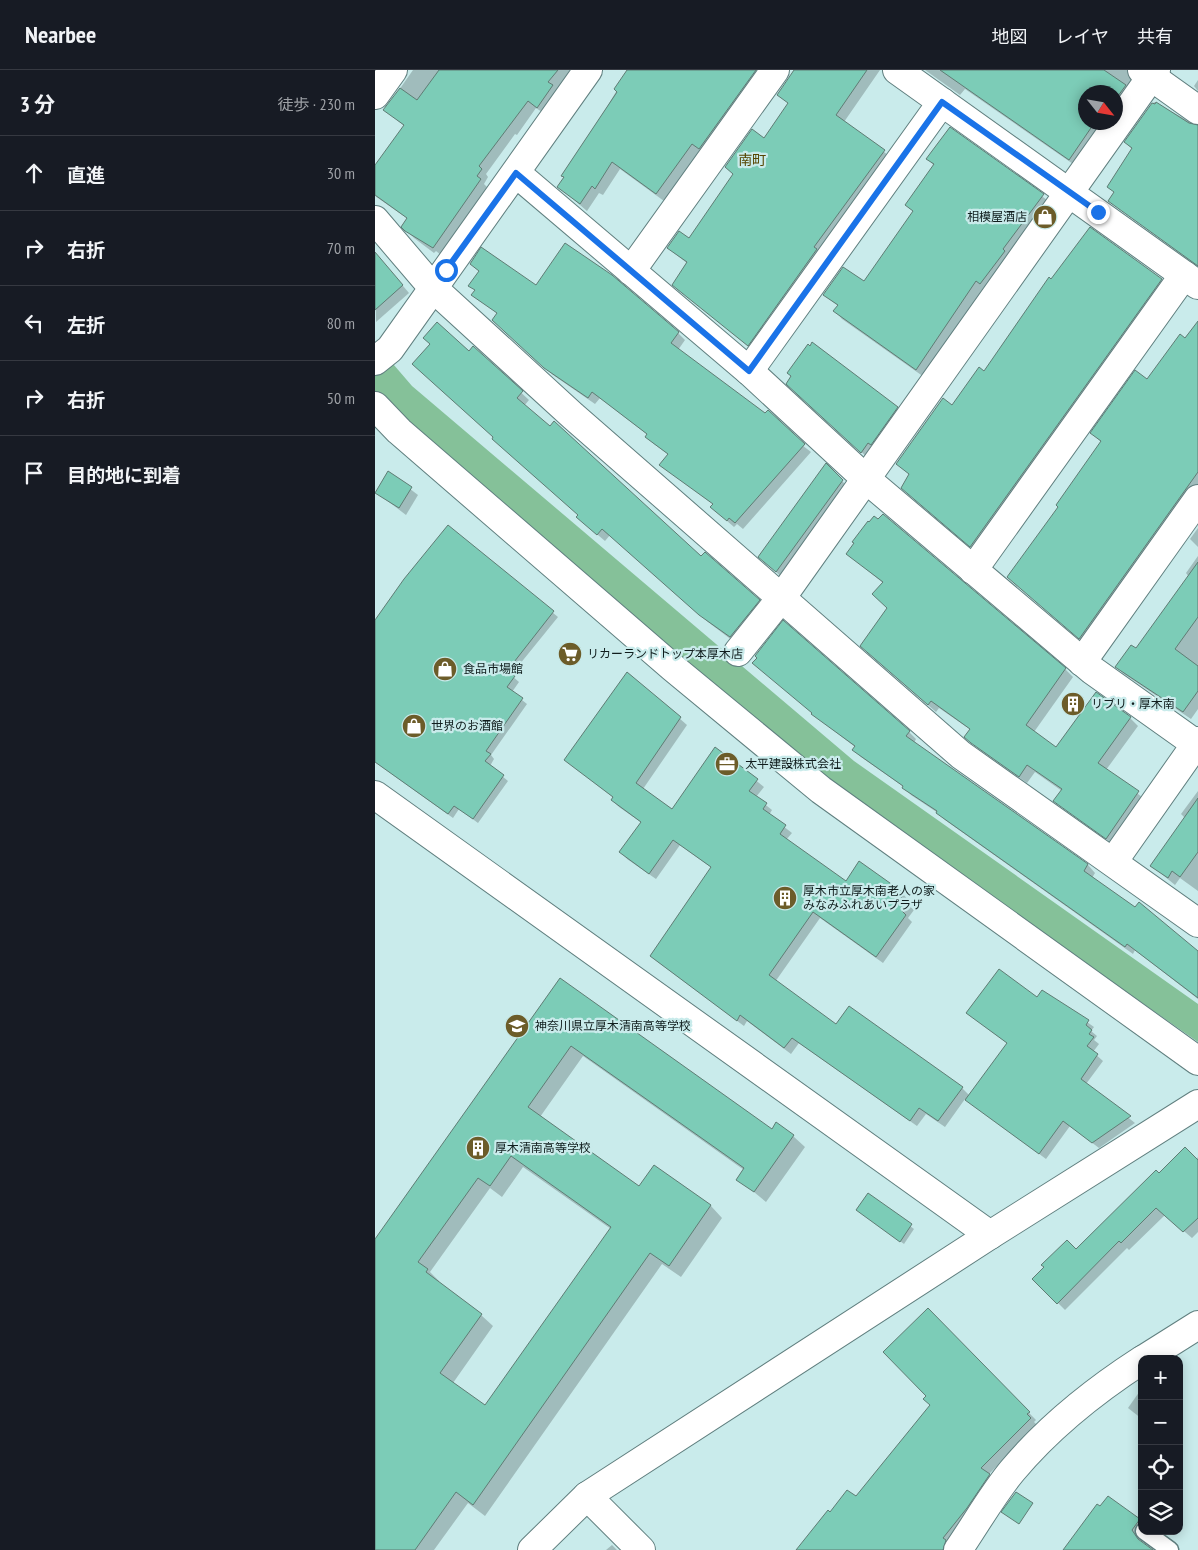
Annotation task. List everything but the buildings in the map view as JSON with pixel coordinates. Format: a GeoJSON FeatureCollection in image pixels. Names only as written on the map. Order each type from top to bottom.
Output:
{"type":"FeatureCollection","features":[{"type":"Feature","properties":{"kind":"street"},"geometry":{"type":"LineString","coordinates":[[375,95],[393,70]]}},
{"type":"Feature","properties":{"kind":"street"},"geometry":{"type":"LineString","coordinates":[[375,361],[390,349],[588,70]]}},
{"type":"Feature","properties":{"kind":"street"},"geometry":{"type":"LineString","coordinates":[[631,270],[775,70]]}},
{"type":"Feature","properties":{"kind":"street"},"geometry":{"type":"LineString","coordinates":[[897,70],[1191,280],[973,570]]}},
{"type":"Feature","properties":{"kind":"street"},"geometry":{"type":"LineString","coordinates":[[737,652],[782,597],[1150,72],[1198,110]]}},
{"type":"Feature","properties":{"kind":"street"},"geometry":{"type":"LineString","coordinates":[[749,371],[942,102]]}},
{"type":"Feature","properties":{"kind":"street"},"geometry":{"type":"LineString","coordinates":[[516,173],[749,371],[866,479],[1082,662],[1197,743],[1113,862]]}},
{"type":"Feature","properties":{"kind":"street"},"geometry":{"type":"LineString","coordinates":[[375,220],[433,288],[573,416],[782,597],[961,756],[1198,923]]}},
{"type":"Feature","properties":{"kind":"street"},"geometry":{"type":"LineString","coordinates":[[375,406],[414,444],[672,667],[821,790],[1198,1061]]}},
{"type":"Feature","properties":{"kind":"street"},"geometry":{"type":"LineString","coordinates":[[1082,662],[1198,499]]}},
{"type":"Feature","properties":{"kind":"street"},"geometry":{"type":"LineString","coordinates":[[375,795],[990,1235]]}},
{"type":"Feature","properties":{"kind":"street"},"geometry":{"type":"LineString","coordinates":[[532,1550],[587,1496],[990,1235],[1198,1104]]}},
{"type":"Feature","properties":{"kind":"street"},"geometry":{"type":"LineString","coordinates":[[1151,1355],[1198,1325]]}},
{"type":"Feature","properties":{"kind":"street"},"geometry":{"type":"LineString","coordinates":[[958,1550],[1012,1472],[1067,1416],[1116,1377],[1138,1363]]}},
{"type":"Feature","properties":{"kind":"street"},"geometry":{"type":"LineString","coordinates":[[587,1496],[641,1550]]}},
{"type":"Feature","properties":{"kind":"lane"},"geometry":{"type":"LineString","coordinates":[[1149,1535],[1170,1550]]}},
{"type":"Feature","properties":{"kind":"green space"},"geometry":{"type":"Polygon","coordinates":[[[375,343],[412,386],[854,761],[1198,1004],[1198,1042],[834,788],[393,412],[375,393],[375,343]]]}},
{"type":"Feature","properties":{"kind":"place","name":"相模屋酒店"},"geometry":{"type":"Point","coordinates":[1045,217]}},
{"type":"Feature","properties":{"kind":"place","name":"リカーランドトップ本厚木店"},"geometry":{"type":"Point","coordinates":[570,654]}},
{"type":"Feature","properties":{"kind":"place","name":"食品市場館"},"geometry":{"type":"Point","coordinates":[445,669]}},
{"type":"Feature","properties":{"kind":"place","name":"リブリ・厚木南"},"geometry":{"type":"Point","coordinates":[1073,704]}},
{"type":"Feature","properties":{"kind":"place","name":"世界のお酒館"},"geometry":{"type":"Point","coordinates":[414,726]}},
{"type":"Feature","properties":{"kind":"place","name":"太平建設株式会社"},"geometry":{"type":"Point","coordinates":[727,764]}},
{"type":"Feature","properties":{"kind":"place","name":"厚木市立厚木南老人の家 みなみふれあいプラザ"},"geometry":{"type":"Point","coordinates":[785,898]}},
{"type":"Feature","properties":{"kind":"place","name":"神奈川県立厚木清南高等学校"},"geometry":{"type":"Point","coordinates":[517,1026]}},
{"type":"Feature","properties":{"kind":"place","name":"厚木清南高等学校"},"geometry":{"type":"Point","coordinates":[478,1148]}},
{"type":"Feature","properties":{"kind":"district","name":"南町"},"geometry":{"type":"Point","coordinates":[752,160]}},
{"type":"Feature","properties":{"kind":"route"},"geometry":{"type":"LineString","coordinates":[[446,270],[516,173],[749,371],[942,102],[1098,212]]}}]}
